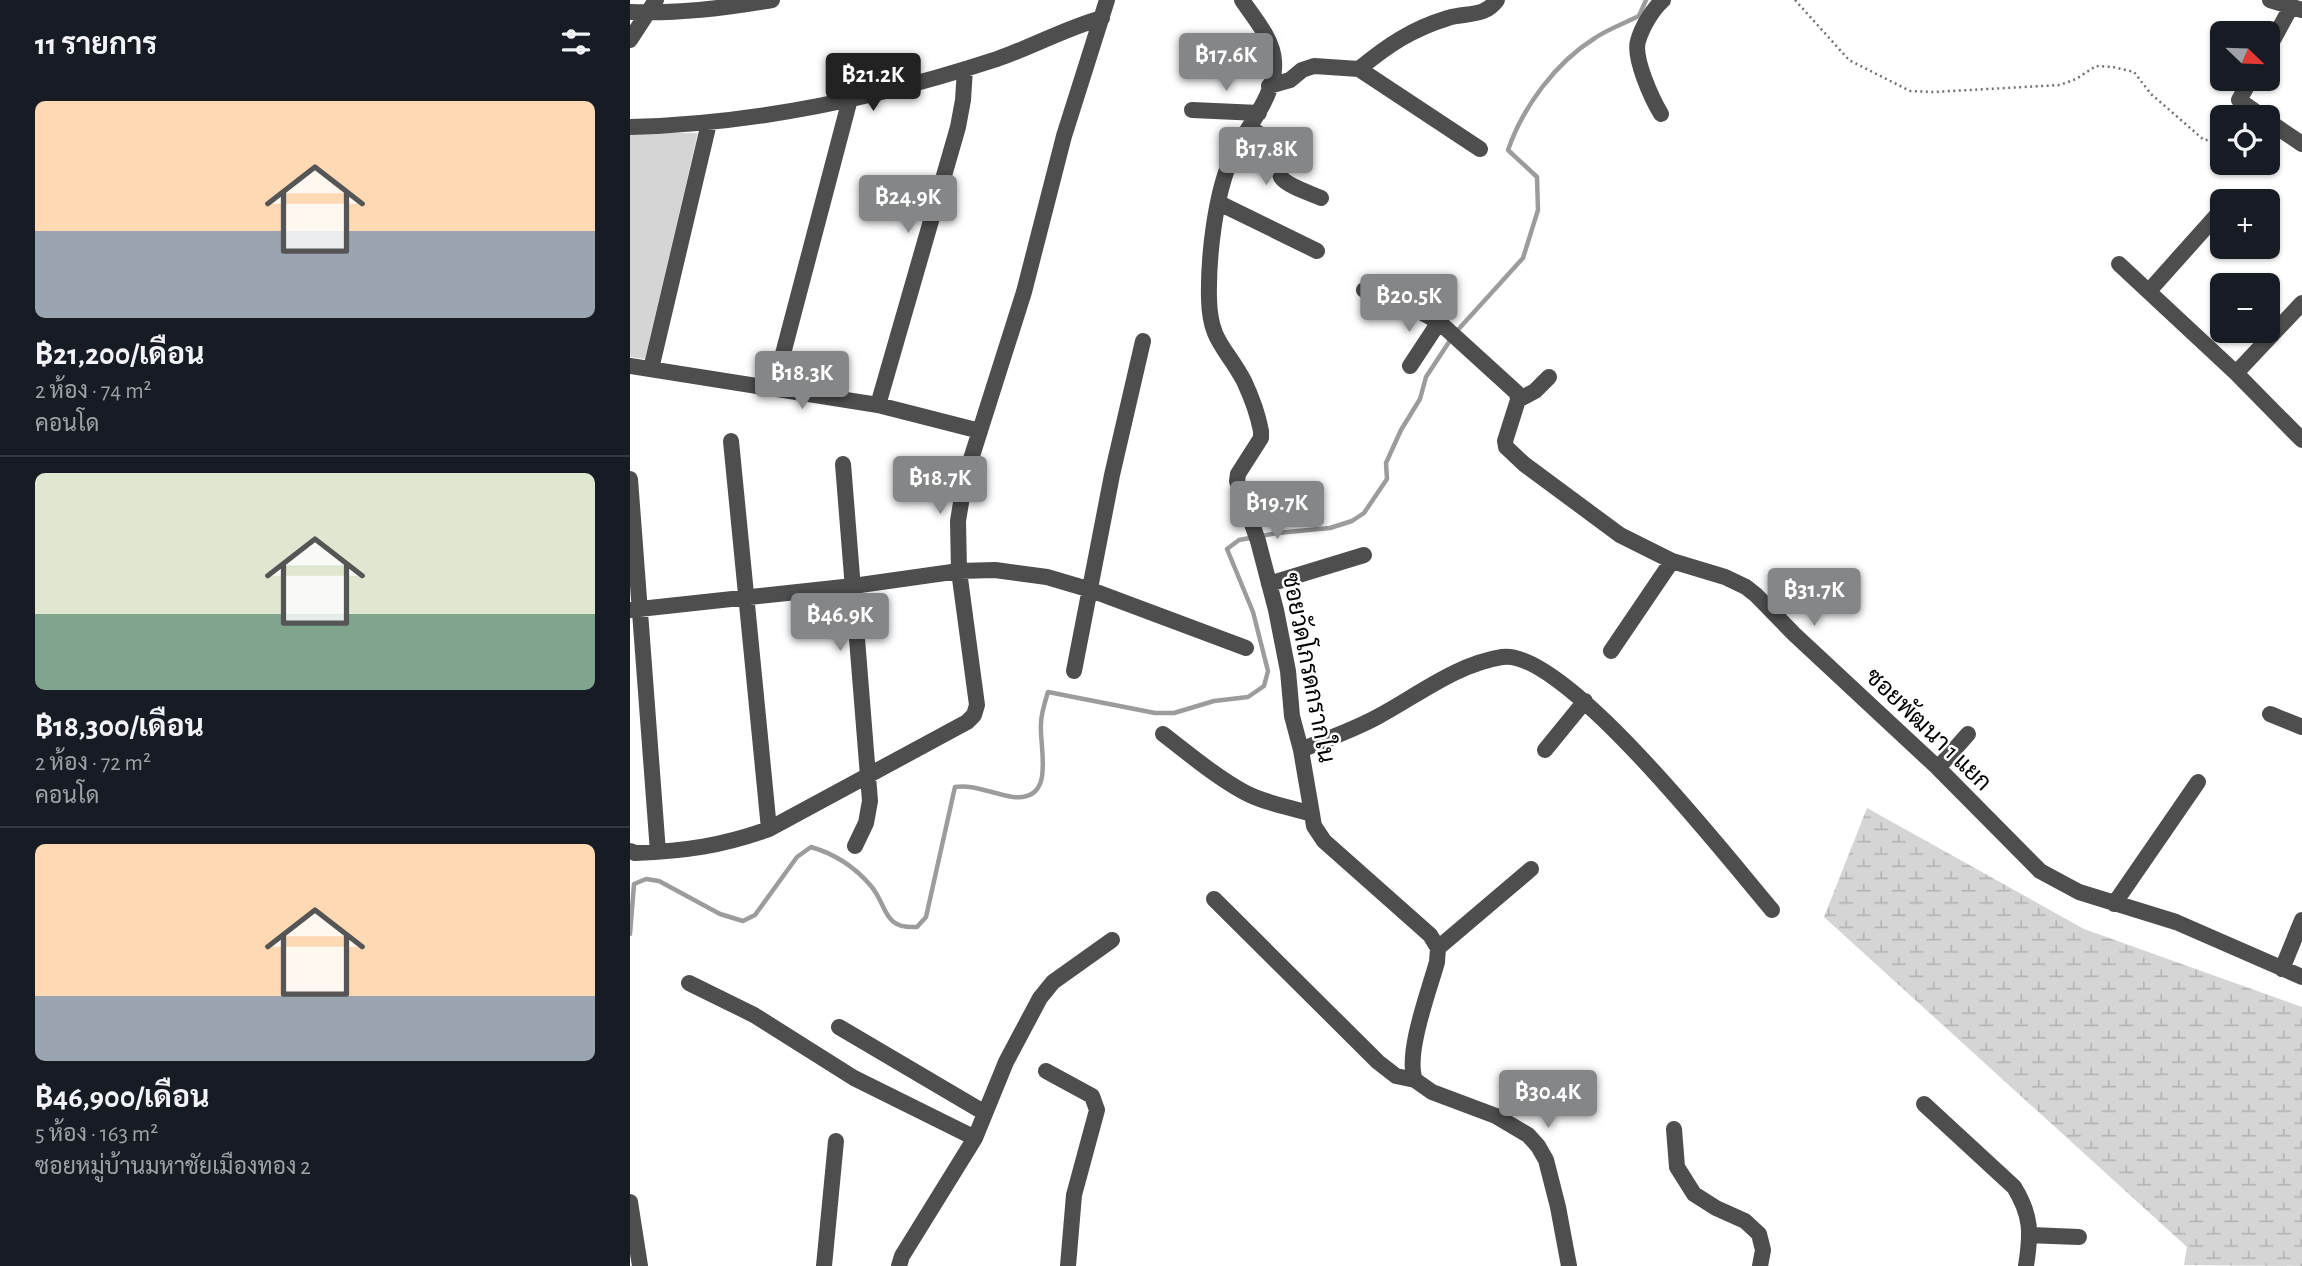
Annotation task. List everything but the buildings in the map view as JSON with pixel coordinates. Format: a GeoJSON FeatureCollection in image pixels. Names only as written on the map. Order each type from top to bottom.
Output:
{"type":"FeatureCollection","features":[{"type":"Feature","properties":{"kind":"street"},"geometry":{"type":"LineString","coordinates":[[630,12],[652,6],[740,6],[772,0]]}},
{"type":"Feature","properties":{"kind":"street"},"geometry":{"type":"LineString","coordinates":[[630,851],[681,851],[734,842],[769,829],[967,722],[974,715],[977,705],[959,571],[958,521],[965,478],[1024,292],[1064,136],[1107,0]]}},
{"type":"Feature","properties":{"kind":"street","name":"ซอยวัดโกรดกรากใน"},"geometry":{"type":"LineString","coordinates":[[1242,0],[1273,50],[1274,71],[1259,113],[1232,156],[1225,175],[1214,228],[1211,320],[1220,346],[1245,383],[1261,431],[1261,438],[1238,474],[1237,481],[1258,541],[1284,650],[1292,716],[1301,750],[1314,826],[1324,841],[1430,935],[1438,948]]}},
{"type":"Feature","properties":{"kind":"street"},"geometry":{"type":"LineString","coordinates":[[1359,69],[1392,42],[1452,16],[1475,15],[1491,8],[1497,0]]}},
{"type":"Feature","properties":{"kind":"street"},"geometry":{"type":"LineString","coordinates":[[1661,114],[1650,95],[1637,43],[1654,9],[1663,0]]}},
{"type":"Feature","properties":{"kind":"street"},"geometry":{"type":"LineString","coordinates":[[2270,0],[2297,9],[2280,32]]}},
{"type":"Feature","properties":{"kind":"street"},"geometry":{"type":"LineString","coordinates":[[630,40],[652,6]]}},
{"type":"Feature","properties":{"kind":"street"},"geometry":{"type":"LineString","coordinates":[[630,127],[754,118],[921,83],[1000,58],[1101,18]]}},
{"type":"Feature","properties":{"kind":"street"},"geometry":{"type":"LineString","coordinates":[[1269,86],[1290,80],[1302,70],[1314,65],[1359,69],[1480,149]]}},
{"type":"Feature","properties":{"kind":"street"},"geometry":{"type":"LineString","coordinates":[[878,405],[958,127],[965,69]]}},
{"type":"Feature","properties":{"kind":"street"},"geometry":{"type":"LineString","coordinates":[[2244,91],[2239,100],[2246,105]]}},
{"type":"Feature","properties":{"kind":"street"},"geometry":{"type":"LineString","coordinates":[[774,388],[850,99]]}},
{"type":"Feature","properties":{"kind":"street"},"geometry":{"type":"LineString","coordinates":[[1192,110],[1259,113]]}},
{"type":"Feature","properties":{"kind":"street"},"geometry":{"type":"LineString","coordinates":[[650,369],[709,123]]}},
{"type":"Feature","properties":{"kind":"street"},"geometry":{"type":"LineString","coordinates":[[1250,128],[1279,150],[1281,176],[1290,186],[1301,188],[1321,198]]}},
{"type":"Feature","properties":{"kind":"street"},"geometry":{"type":"LineString","coordinates":[[2280,129],[2302,144]]}},
{"type":"Feature","properties":{"kind":"street"},"geometry":{"type":"LineString","coordinates":[[1219,203],[1317,251]]}},
{"type":"Feature","properties":{"kind":"street"},"geometry":{"type":"LineString","coordinates":[[2148,291],[2210,223]]}},
{"type":"Feature","properties":{"kind":"street"},"geometry":{"type":"LineString","coordinates":[[2119,264],[2236,373],[2302,440]]}},
{"type":"Feature","properties":{"kind":"street"},"geometry":{"type":"LineString","coordinates":[[1364,290],[1393,304],[1408,305],[1439,322],[1517,393],[1518,400],[1535,391],[1549,377]]}},
{"type":"Feature","properties":{"kind":"street"},"geometry":{"type":"LineString","coordinates":[[2236,373],[2302,303]]}},
{"type":"Feature","properties":{"kind":"street"},"geometry":{"type":"LineString","coordinates":[[1410,366],[1439,322]]}},
{"type":"Feature","properties":{"kind":"street"},"geometry":{"type":"LineString","coordinates":[[1074,671],[1112,475],[1143,341]]}},
{"type":"Feature","properties":{"kind":"street"},"geometry":{"type":"LineString","coordinates":[[630,366],[878,405],[980,431]]}},
{"type":"Feature","properties":{"kind":"street","name":"ซอยพัฒนา 1 แยก"},"geometry":{"type":"LineString","coordinates":[[1518,400],[1505,441],[1509,450],[1524,464],[1620,535],[1672,561],[1725,577],[1746,587],[1938,768],[2040,872],[2079,892],[2114,905],[2176,922],[2302,977]]}},
{"type":"Feature","properties":{"kind":"street"},"geometry":{"type":"LineString","coordinates":[[731,441],[769,829]]}},
{"type":"Feature","properties":{"kind":"street"},"geometry":{"type":"LineString","coordinates":[[843,464],[870,801],[866,823],[855,846]]}},
{"type":"Feature","properties":{"kind":"street"},"geometry":{"type":"LineString","coordinates":[[630,479],[634,609],[658,852]]}},
{"type":"Feature","properties":{"kind":"street"},"geometry":{"type":"LineString","coordinates":[[1269,584],[1364,555]]}},
{"type":"Feature","properties":{"kind":"street"},"geometry":{"type":"LineString","coordinates":[[1611,651],[1672,561]]}},
{"type":"Feature","properties":{"kind":"street"},"geometry":{"type":"LineString","coordinates":[[634,609],[853,586],[959,571],[995,570],[1047,577],[1091,590],[1246,648]]}},
{"type":"Feature","properties":{"kind":"street"},"geometry":{"type":"LineString","coordinates":[[1301,750],[1376,718],[1463,670],[1505,657],[1527,661],[1585,701],[1670,789],[1772,910]]}},
{"type":"Feature","properties":{"kind":"street"},"geometry":{"type":"LineString","coordinates":[[1545,750],[1585,701]]}},
{"type":"Feature","properties":{"kind":"street"},"geometry":{"type":"LineString","coordinates":[[2270,714],[2302,727]]}},
{"type":"Feature","properties":{"kind":"street"},"geometry":{"type":"LineString","coordinates":[[1163,734],[1244,792],[1312,814]]}},
{"type":"Feature","properties":{"kind":"street"},"geometry":{"type":"LineString","coordinates":[[1938,768],[1968,734]]}},
{"type":"Feature","properties":{"kind":"street"},"geometry":{"type":"LineString","coordinates":[[2114,905],[2198,782]]}},
{"type":"Feature","properties":{"kind":"street"},"geometry":{"type":"LineString","coordinates":[[1415,1080],[1411,1071],[1412,1052],[1437,962],[1438,948],[1531,869]]}},
{"type":"Feature","properties":{"kind":"street"},"geometry":{"type":"LineString","coordinates":[[1214,899],[1378,1062],[1396,1076],[1415,1080],[1432,1092],[1496,1116],[1528,1135],[1546,1160],[1569,1266]]}},
{"type":"Feature","properties":{"kind":"street"},"geometry":{"type":"LineString","coordinates":[[2282,969],[2302,920]]}},
{"type":"Feature","properties":{"kind":"street"},"geometry":{"type":"LineString","coordinates":[[900,1266],[902,1256],[975,1138],[1006,1062],[1040,998],[1054,982],[1112,940]]}},
{"type":"Feature","properties":{"kind":"street"},"geometry":{"type":"LineString","coordinates":[[689,983],[754,1015],[854,1078],[975,1138]]}},
{"type":"Feature","properties":{"kind":"street"},"geometry":{"type":"LineString","coordinates":[[839,1027],[985,1113]]}},
{"type":"Feature","properties":{"kind":"street"},"geometry":{"type":"LineString","coordinates":[[1046,1071],[1092,1096],[1097,1110],[1074,1195],[1068,1266]]}},
{"type":"Feature","properties":{"kind":"street"},"geometry":{"type":"LineString","coordinates":[[1924,1104],[2014,1187],[2024,1204],[2029,1223],[2026,1266]]}},
{"type":"Feature","properties":{"kind":"street"},"geometry":{"type":"LineString","coordinates":[[1674,1129],[1677,1167],[1694,1194],[1745,1221],[1759,1234],[1763,1250],[1760,1266]]}},
{"type":"Feature","properties":{"kind":"street"},"geometry":{"type":"LineString","coordinates":[[824,1266],[835,1141]]}},
{"type":"Feature","properties":{"kind":"street"},"geometry":{"type":"LineString","coordinates":[[630,1202],[640,1266]]}},
{"type":"Feature","properties":{"kind":"street"},"geometry":{"type":"LineString","coordinates":[[2029,1235],[2079,1237]]}},
{"type":"Feature","properties":{"kind":"path"},"geometry":{"type":"LineString","coordinates":[[1795,0],[1849,60],[1910,91],[2060,85],[2076,79],[2096,66],[2113,67],[2134,72],[2151,94],[2204,140],[2210,140]]}},
{"type":"Feature","properties":{"kind":"green space"},"geometry":{"type":"Polygon","coordinates":[[[630,133],[698,133],[645,359],[630,357],[630,133]]]}},
{"type":"Feature","properties":{"kind":"green space"},"geometry":{"type":"Polygon","coordinates":[[[1867,808],[2084,929],[2302,1007],[2302,1266],[2184,1265],[2187,1247],[1824,917],[1867,808]]]}},
{"type":"Feature","properties":{"kind":"waterway"},"geometry":{"type":"LineString","coordinates":[[1456,332],[1523,258],[1538,210],[1537,177],[1508,150],[1522,118],[1542,87],[1567,60],[1600,35],[1639,16],[1646,0]]}},
{"type":"Feature","properties":{"kind":"waterway"},"geometry":{"type":"LineString","coordinates":[[630,934],[634,884],[646,879],[659,881],[720,914],[743,921],[755,915],[797,857],[811,847],[836,857],[858,873],[871,886],[887,915],[897,924],[917,927],[926,917],[955,787],[976,788],[1013,797],[1027,796],[1036,791],[1043,771],[1041,720],[1048,692],[1155,713],[1174,713],[1214,701],[1248,697],[1264,686],[1268,671],[1253,612],[1227,549],[1239,540],[1330,528],[1352,521],[1364,513],[1387,479],[1386,463],[1401,430],[1420,399],[1426,377],[1451,339]]}}]}
